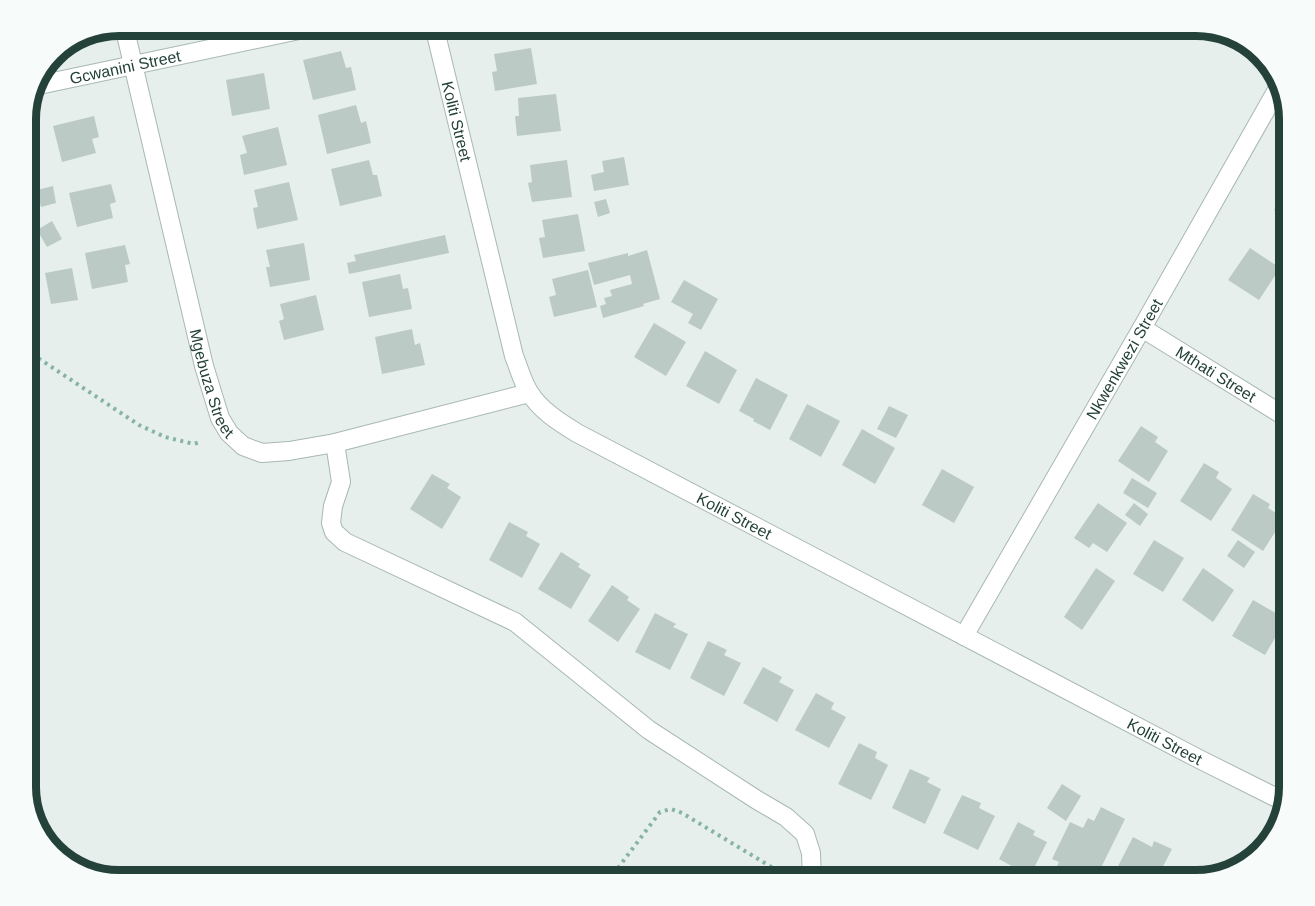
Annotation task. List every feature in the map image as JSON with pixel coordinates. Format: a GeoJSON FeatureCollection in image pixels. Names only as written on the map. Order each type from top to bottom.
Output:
{"type":"FeatureCollection","features":[{"type":"Feature","properties":{"kind":"street","name":"Mgebuza Street"},"geometry":{"type":"LineString","coordinates":[[126,36],[204,366],[220,418],[229,433],[243,446],[262,453],[335,443],[529,393]]}},
{"type":"Feature","properties":{"kind":"street","name":"Gcwanini Street"},"geometry":{"type":"LineString","coordinates":[[45,84],[269,36]]}},
{"type":"Feature","properties":{"kind":"street","name":"Koliti Street"},"geometry":{"type":"LineString","coordinates":[[436,36],[507,332],[529,393],[541,407],[577,433],[1278,798]]}},
{"type":"Feature","properties":{"kind":"street","name":"Nkwenkwezi Street"},"geometry":{"type":"LineString","coordinates":[[964,636],[1275,93]]}},
{"type":"Feature","properties":{"kind":"street","name":"Mthati Street"},"geometry":{"type":"LineString","coordinates":[[1142,328],[1279,412]]}},
{"type":"Feature","properties":{"kind":"street"},"geometry":{"type":"LineString","coordinates":[[335,443],[340,482],[331,523],[334,532],[345,542],[514,622],[649,730],[786,817],[805,834],[811,853],[812,870]]}},
{"type":"Feature","properties":{"kind":"path"},"geometry":{"type":"LineString","coordinates":[[36,357],[139,425],[165,437],[194,444],[229,433]]}},
{"type":"Feature","properties":{"kind":"path"},"geometry":{"type":"LineString","coordinates":[[616,870],[660,812],[671,809],[682,813],[776,870]]}},
{"type":"Feature","properties":{"kind":"building"},"geometry":{"type":"Polygon","coordinates":[[[531,48],[537,84],[495,91],[492,72],[497,71],[494,54],[531,48]]]}},
{"type":"Feature","properties":{"kind":"building"},"geometry":{"type":"Polygon","coordinates":[[[341,51],[346,68],[351,67],[356,90],[313,100],[303,60],[341,51]]]}},
{"type":"Feature","properties":{"kind":"building"},"geometry":{"type":"Polygon","coordinates":[[[264,73],[270,109],[232,116],[226,80],[264,73]]]}},
{"type":"Feature","properties":{"kind":"building"},"geometry":{"type":"Polygon","coordinates":[[[556,94],[561,131],[517,136],[515,116],[519,116],[518,98],[556,94]]]}},
{"type":"Feature","properties":{"kind":"building"},"geometry":{"type":"Polygon","coordinates":[[[356,105],[361,123],[366,121],[371,143],[327,154],[318,115],[356,105]]]}},
{"type":"Feature","properties":{"kind":"building"},"geometry":{"type":"Polygon","coordinates":[[[94,116],[99,137],[92,139],[96,153],[62,162],[53,126],[94,116]]]}},
{"type":"Feature","properties":{"kind":"building"},"geometry":{"type":"Polygon","coordinates":[[[278,127],[287,165],[244,175],[240,155],[247,153],[242,136],[278,127]]]}},
{"type":"Feature","properties":{"kind":"building"},"geometry":{"type":"Polygon","coordinates":[[[624,157],[629,185],[594,191],[591,175],[604,172],[602,161],[624,157]]]}},
{"type":"Feature","properties":{"kind":"building"},"geometry":{"type":"Polygon","coordinates":[[[369,160],[373,175],[377,175],[382,196],[340,206],[331,169],[369,160]]]}},
{"type":"Feature","properties":{"kind":"building"},"geometry":{"type":"Polygon","coordinates":[[[567,160],[572,197],[532,202],[528,183],[532,182],[530,165],[567,160]]]}},
{"type":"Feature","properties":{"kind":"building"},"geometry":{"type":"Polygon","coordinates":[[[289,182],[298,220],[257,229],[253,208],[258,207],[254,190],[289,182]]]}},
{"type":"Feature","properties":{"kind":"building"},"geometry":{"type":"Polygon","coordinates":[[[111,184],[116,202],[110,204],[113,218],[77,227],[69,193],[111,184]]]}},
{"type":"Feature","properties":{"kind":"building"},"geometry":{"type":"Polygon","coordinates":[[[53,186],[56,203],[41,207],[37,190],[53,186]]]}},
{"type":"Feature","properties":{"kind":"building"},"geometry":{"type":"Polygon","coordinates":[[[606,199],[610,213],[598,217],[594,202],[606,199]]]}},
{"type":"Feature","properties":{"kind":"building"},"geometry":{"type":"Polygon","coordinates":[[[1279,202],[1279,213],[1274,210],[1279,202]]]}},
{"type":"Feature","properties":{"kind":"building"},"geometry":{"type":"Polygon","coordinates":[[[578,214],[585,251],[543,258],[539,238],[545,237],[542,220],[578,214]]]}},
{"type":"Feature","properties":{"kind":"building"},"geometry":{"type":"Polygon","coordinates":[[[52,221],[62,239],[47,247],[37,230],[52,221]]]}},
{"type":"Feature","properties":{"kind":"building"},"geometry":{"type":"Polygon","coordinates":[[[445,235],[449,253],[349,274],[347,263],[356,261],[354,255],[445,235]]]}},
{"type":"Feature","properties":{"kind":"building"},"geometry":{"type":"Polygon","coordinates":[[[304,243],[310,280],[270,287],[266,267],[270,267],[266,250],[304,243]]]}},
{"type":"Feature","properties":{"kind":"building"},"geometry":{"type":"Polygon","coordinates":[[[125,245],[130,264],[125,265],[128,282],[92,289],[85,253],[125,245]]]}},
{"type":"Feature","properties":{"kind":"building"},"geometry":{"type":"Polygon","coordinates":[[[1250,248],[1279,267],[1259,300],[1228,280],[1250,248]]]}},
{"type":"Feature","properties":{"kind":"building"},"geometry":{"type":"Polygon","coordinates":[[[647,250],[660,299],[603,318],[600,306],[606,304],[604,298],[612,296],[610,290],[632,284],[630,275],[594,285],[588,263],[647,250]]]}},
{"type":"Feature","properties":{"kind":"building"},"geometry":{"type":"Polygon","coordinates":[[[72,268],[78,300],[51,304],[45,273],[72,268]]]}},
{"type":"Feature","properties":{"kind":"building"},"geometry":{"type":"Polygon","coordinates":[[[588,270],[597,307],[554,317],[549,297],[556,295],[552,279],[588,270]]]}},
{"type":"Feature","properties":{"kind":"building"},"geometry":{"type":"Polygon","coordinates":[[[400,274],[403,289],[408,288],[412,309],[369,317],[362,282],[400,274]]]}},
{"type":"Feature","properties":{"kind":"building"},"geometry":{"type":"Polygon","coordinates":[[[684,280],[718,299],[701,330],[688,323],[693,314],[671,302],[684,280]]]}},
{"type":"Feature","properties":{"kind":"building"},"geometry":{"type":"Polygon","coordinates":[[[316,295],[324,330],[284,340],[279,321],[284,319],[280,304],[316,295]]]}},
{"type":"Feature","properties":{"kind":"building"},"geometry":{"type":"Polygon","coordinates":[[[654,323],[686,342],[666,376],[634,357],[654,323]]]}},
{"type":"Feature","properties":{"kind":"building"},"geometry":{"type":"Polygon","coordinates":[[[412,329],[415,345],[420,343],[425,365],[382,374],[375,337],[412,329]]]}},
{"type":"Feature","properties":{"kind":"building"},"geometry":{"type":"Polygon","coordinates":[[[705,351],[737,370],[719,404],[686,386],[705,351]]]}},
{"type":"Feature","properties":{"kind":"building"},"geometry":{"type":"Polygon","coordinates":[[[756,378],[788,395],[770,430],[739,411],[756,378]]]}},
{"type":"Feature","properties":{"kind":"building"},"geometry":{"type":"Polygon","coordinates":[[[807,404],[840,421],[821,457],[789,439],[807,404]]]}},
{"type":"Feature","properties":{"kind":"building"},"geometry":{"type":"Polygon","coordinates":[[[889,406],[908,415],[896,438],[877,429],[889,406]]]}},
{"type":"Feature","properties":{"kind":"building"},"geometry":{"type":"Polygon","coordinates":[[[1141,426],[1158,437],[1155,442],[1168,451],[1149,482],[1118,461],[1141,426]]]}},
{"type":"Feature","properties":{"kind":"building"},"geometry":{"type":"Polygon","coordinates":[[[862,429],[895,448],[875,484],[842,465],[862,429]]]}},
{"type":"Feature","properties":{"kind":"building"},"geometry":{"type":"Polygon","coordinates":[[[1204,463],[1219,472],[1216,478],[1232,489],[1211,521],[1180,501],[1204,463]]]}},
{"type":"Feature","properties":{"kind":"building"},"geometry":{"type":"Polygon","coordinates":[[[942,469],[974,487],[954,523],[922,505],[942,469]]]}},
{"type":"Feature","properties":{"kind":"building"},"geometry":{"type":"Polygon","coordinates":[[[432,474],[450,484],[447,488],[461,497],[442,529],[410,509],[432,474]]]}},
{"type":"Feature","properties":{"kind":"building"},"geometry":{"type":"Polygon","coordinates":[[[1132,478],[1157,493],[1148,508],[1123,493],[1132,478]]]}},
{"type":"Feature","properties":{"kind":"building"},"geometry":{"type":"Polygon","coordinates":[[[1253,494],[1270,504],[1268,508],[1279,515],[1279,526],[1263,551],[1231,530],[1253,494]]]}},
{"type":"Feature","properties":{"kind":"building"},"geometry":{"type":"Polygon","coordinates":[[[1098,503],[1127,523],[1107,552],[1093,543],[1089,548],[1074,538],[1098,503]]]}},
{"type":"Feature","properties":{"kind":"building"},"geometry":{"type":"Polygon","coordinates":[[[1134,503],[1148,514],[1140,526],[1125,515],[1134,503]]]}},
{"type":"Feature","properties":{"kind":"building"},"geometry":{"type":"Polygon","coordinates":[[[509,522],[528,532],[526,536],[540,544],[522,578],[489,560],[509,522]]]}},
{"type":"Feature","properties":{"kind":"building"},"geometry":{"type":"Polygon","coordinates":[[[1154,540],[1184,558],[1163,592],[1133,574],[1154,540]]]}},
{"type":"Feature","properties":{"kind":"building"},"geometry":{"type":"Polygon","coordinates":[[[1238,540],[1255,552],[1244,568],[1227,556],[1238,540]]]}},
{"type":"Feature","properties":{"kind":"building"},"geometry":{"type":"Polygon","coordinates":[[[561,552],[580,564],[578,567],[591,575],[571,609],[538,589],[561,552]]]}},
{"type":"Feature","properties":{"kind":"building"},"geometry":{"type":"Polygon","coordinates":[[[1096,568],[1115,581],[1082,630],[1064,617],[1096,568]]]}},
{"type":"Feature","properties":{"kind":"building"},"geometry":{"type":"Polygon","coordinates":[[[1203,568],[1234,590],[1213,622],[1182,600],[1203,568]]]}},
{"type":"Feature","properties":{"kind":"building"},"geometry":{"type":"Polygon","coordinates":[[[612,585],[629,597],[627,600],[640,609],[618,642],[588,621],[612,585]]]}},
{"type":"Feature","properties":{"kind":"building"},"geometry":{"type":"Polygon","coordinates":[[[1253,600],[1279,615],[1279,631],[1265,655],[1232,636],[1253,600]]]}},
{"type":"Feature","properties":{"kind":"building"},"geometry":{"type":"Polygon","coordinates":[[[655,613],[676,624],[673,627],[688,634],[670,670],[635,652],[655,613]]]}},
{"type":"Feature","properties":{"kind":"building"},"geometry":{"type":"Polygon","coordinates":[[[708,641],[727,650],[724,655],[741,663],[724,696],[690,678],[708,641]]]}},
{"type":"Feature","properties":{"kind":"building"},"geometry":{"type":"Polygon","coordinates":[[[763,667],[782,677],[779,682],[794,690],[777,722],[743,703],[763,667]]]}},
{"type":"Feature","properties":{"kind":"building"},"geometry":{"type":"Polygon","coordinates":[[[816,693],[834,703],[831,709],[846,717],[829,748],[795,730],[816,693]]]}},
{"type":"Feature","properties":{"kind":"building"},"geometry":{"type":"Polygon","coordinates":[[[859,743],[877,752],[875,758],[888,765],[871,800],[838,784],[859,743]]]}},
{"type":"Feature","properties":{"kind":"building"},"geometry":{"type":"Polygon","coordinates":[[[910,769],[930,778],[927,782],[941,789],[925,824],[892,808],[910,769]]]}},
{"type":"Feature","properties":{"kind":"building"},"geometry":{"type":"Polygon","coordinates":[[[1062,784],[1081,796],[1066,821],[1047,808],[1062,784]]]}},
{"type":"Feature","properties":{"kind":"building"},"geometry":{"type":"Polygon","coordinates":[[[962,795],[981,803],[979,808],[995,816],[978,850],[943,833],[962,795]]]}},
{"type":"Feature","properties":{"kind":"building"},"geometry":{"type":"Polygon","coordinates":[[[1101,807],[1125,819],[1100,870],[1055,870],[1059,862],[1052,859],[1070,822],[1083,828],[1088,818],[1094,821],[1101,807]]]}},
{"type":"Feature","properties":{"kind":"building"},"geometry":{"type":"Polygon","coordinates":[[[1018,822],[1035,831],[1033,835],[1047,842],[1033,870],[1019,870],[999,859],[1018,822]]]}},
{"type":"Feature","properties":{"kind":"building"},"geometry":{"type":"Polygon","coordinates":[[[1133,837],[1152,847],[1154,841],[1172,849],[1161,870],[1116,870],[1133,837]]]}}]}
